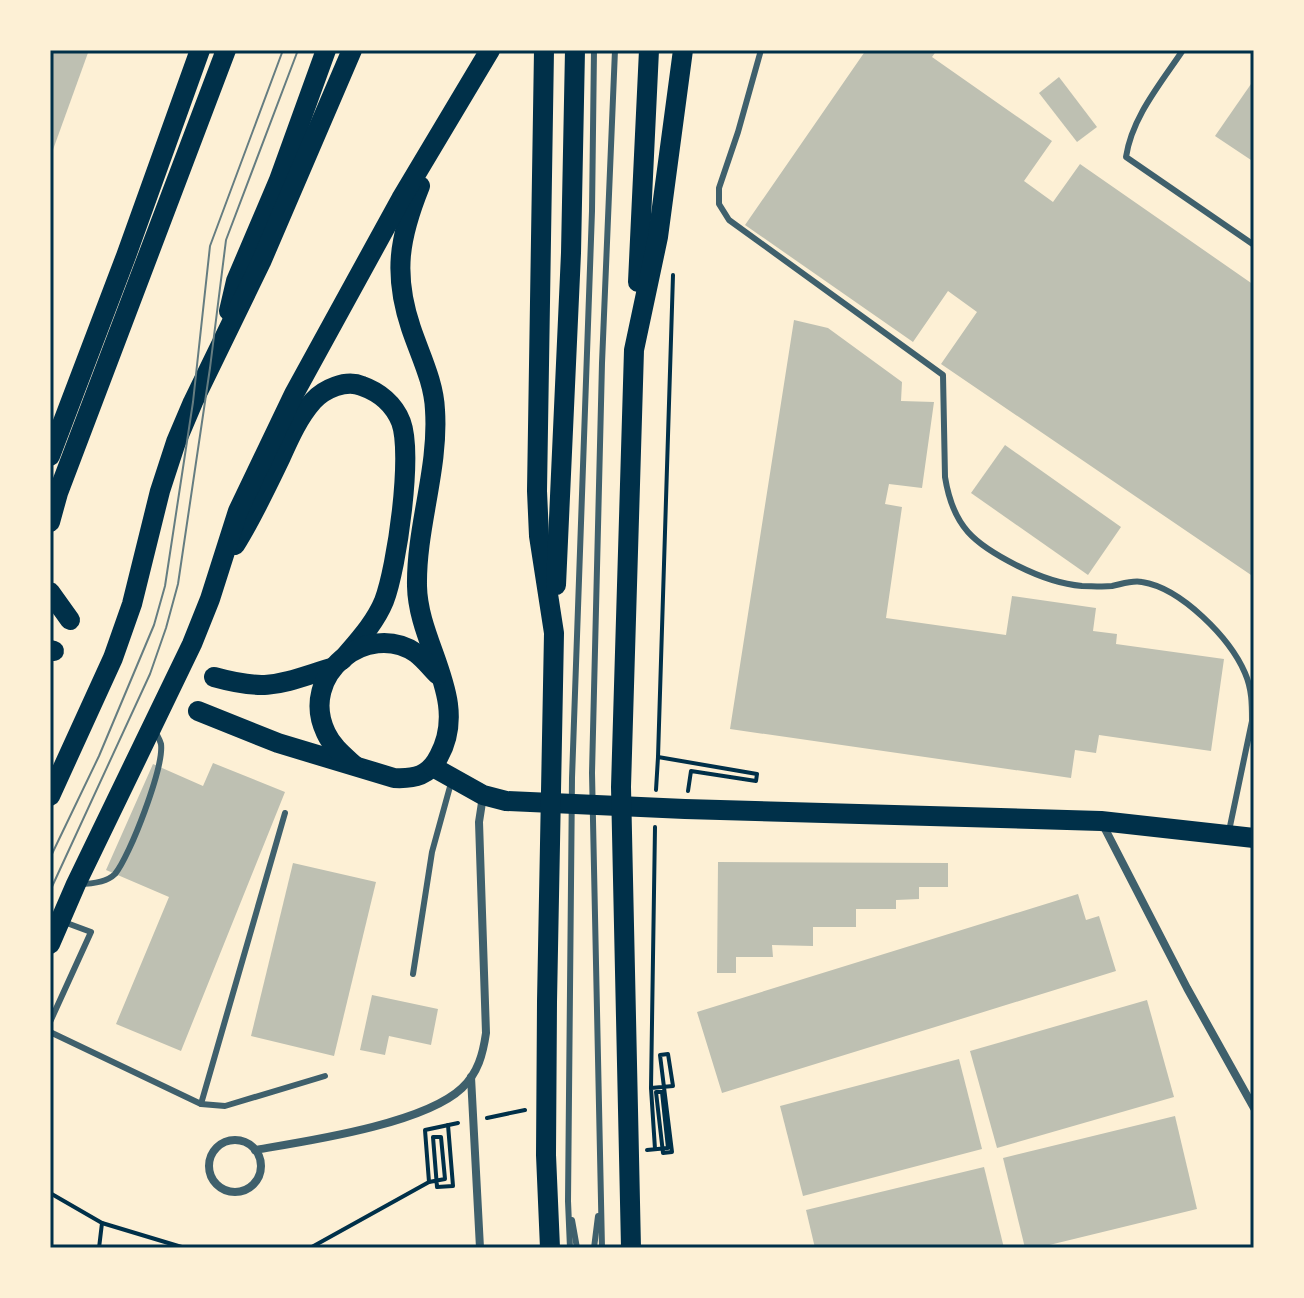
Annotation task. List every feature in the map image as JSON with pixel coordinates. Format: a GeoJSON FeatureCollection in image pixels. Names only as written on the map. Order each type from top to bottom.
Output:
{"type":"FeatureCollection","features":[{"type":"Feature","properties":{"kind":"main road"},"geometry":{"type":"LineString","coordinates":[[50,456],[200,50]]}},
{"type":"Feature","properties":{"kind":"main road"},"geometry":{"type":"LineString","coordinates":[[50,522],[63,479],[226,50]]}},
{"type":"Feature","properties":{"kind":"main road"},"geometry":{"type":"LineString","coordinates":[[227,331],[236,281],[279,180],[326,50]]}},
{"type":"Feature","properties":{"kind":"main road"},"geometry":{"type":"LineString","coordinates":[[50,796],[113,658],[132,604],[160,491],[176,442],[261,262],[352,50]]}},
{"type":"Feature","properties":{"kind":"main road"},"geometry":{"type":"LineString","coordinates":[[50,944],[192,644],[219,574],[238,511],[294,394],[445,123],[490,50]]}},
{"type":"Feature","properties":{"kind":"main road"},"geometry":{"type":"LineString","coordinates":[[544,50],[537,491],[539,536],[554,633]]}},
{"type":"Feature","properties":{"kind":"main road"},"geometry":{"type":"LineString","coordinates":[[550,1248],[546,1155],[549,840],[554,633],[571,253],[575,50]]}},
{"type":"Feature","properties":{"kind":"main road"},"geometry":{"type":"LineString","coordinates":[[631,1248],[621,787],[634,350],[649,50]]}},
{"type":"Feature","properties":{"kind":"main road"},"geometry":{"type":"LineString","coordinates":[[634,350],[658,237],[683,50]]}},
{"type":"Feature","properties":{"kind":"main road"},"geometry":{"type":"LineString","coordinates":[[198,711],[278,743],[394,778],[412,779],[433,767],[446,743],[450,705],[423,621],[417,586],[435,440],[435,407],[402,296],[400,260],[400,246],[408,216],[445,123]]}},
{"type":"Feature","properties":{"kind":"main road"},"geometry":{"type":"LineString","coordinates":[[219,574],[295,427],[313,401],[325,390],[356,383],[390,403],[400,419],[406,440],[392,576],[383,603],[367,630],[323,682],[319,703],[322,724],[334,746],[360,770]]}},
{"type":"Feature","properties":{"kind":"main road"},"geometry":{"type":"LineString","coordinates":[[50,592],[70,620],[50,612]]}},
{"type":"Feature","properties":{"kind":"main road"},"geometry":{"type":"LineString","coordinates":[[214,677],[256,687],[272,686],[336,664],[361,647],[376,644],[415,652],[441,678]]}},
{"type":"Feature","properties":{"kind":"main road"},"geometry":{"type":"LineString","coordinates":[[433,767],[483,795],[506,801],[1101,821],[1254,838]]}},
{"type":"Feature","properties":{"kind":"street"},"geometry":{"type":"LineString","coordinates":[[255,1150],[261,1163],[260,1172],[248,1188],[227,1190],[213,1180],[209,1162],[215,1148],[223,1143],[240,1140],[255,1150],[390,1122],[418,1113],[461,1090],[471,1077],[482,1058],[486,1033],[479,822],[483,795]]}},
{"type":"Feature","properties":{"kind":"street"},"geometry":{"type":"LineString","coordinates":[[1101,821],[1187,988],[1254,1108]]}},
{"type":"Feature","properties":{"kind":"street"},"geometry":{"type":"LineString","coordinates":[[471,1077],[480,1248]]}},
{"type":"Feature","properties":{"kind":"lane"},"geometry":{"type":"LineString","coordinates":[[570,1248],[572,778],[594,50]]}},
{"type":"Feature","properties":{"kind":"lane"},"geometry":{"type":"LineString","coordinates":[[602,1248],[592,773],[602,363],[615,50]]}},
{"type":"Feature","properties":{"kind":"lane"},"geometry":{"type":"LineString","coordinates":[[761,50],[719,188],[721,210],[729,220],[943,375],[947,493],[960,523],[983,547],[1040,577],[1078,586],[1142,582],[1182,601],[1218,633],[1246,675],[1252,705],[1252,721],[1228,835]]}},
{"type":"Feature","properties":{"kind":"lane"},"geometry":{"type":"LineString","coordinates":[[1183,50],[1134,127],[1126,157],[1254,245]]}},
{"type":"Feature","properties":{"kind":"lane"},"geometry":{"type":"LineString","coordinates":[[76,884],[105,881],[115,873],[137,830],[156,780],[161,744],[152,725]]}},
{"type":"Feature","properties":{"kind":"lane"},"geometry":{"type":"LineString","coordinates":[[413,974],[432,852],[452,780]]}},
{"type":"Feature","properties":{"kind":"lane"},"geometry":{"type":"LineString","coordinates":[[201,1104],[285,813]]}},
{"type":"Feature","properties":{"kind":"lane"},"geometry":{"type":"LineString","coordinates":[[50,1022],[91,932],[60,920]]}},
{"type":"Feature","properties":{"kind":"lane"},"geometry":{"type":"LineString","coordinates":[[50,1032],[201,1104],[225,1106],[325,1076]]}},
{"type":"Feature","properties":{"kind":"lane"},"geometry":{"type":"LineString","coordinates":[[594,1248],[601,1196]]}},
{"type":"Feature","properties":{"kind":"lane"},"geometry":{"type":"LineString","coordinates":[[568,1201],[577,1248]]}},
{"type":"Feature","properties":{"kind":"path"},"geometry":{"type":"LineString","coordinates":[[656,787],[675,262]]}},
{"type":"Feature","properties":{"kind":"path"},"geometry":{"type":"LineString","coordinates":[[658,757],[757,774],[756,781],[691,771],[685,809]]}},
{"type":"Feature","properties":{"kind":"path"},"geometry":{"type":"LineString","coordinates":[[655,827],[651,1088],[655,1149]]}},
{"type":"Feature","properties":{"kind":"path"},"geometry":{"type":"LineString","coordinates":[[651,1088],[673,1086],[668,1054],[660,1055],[664,1081],[672,1152],[663,1153],[656,1092],[662,1092],[668,1148]]}},
{"type":"Feature","properties":{"kind":"path"},"geometry":{"type":"LineString","coordinates":[[310,1248],[429,1182],[445,1179],[441,1137],[433,1137],[437,1187],[453,1186],[448,1125]]}},
{"type":"Feature","properties":{"kind":"path"},"geometry":{"type":"LineString","coordinates":[[425,1130],[429,1182]]}},
{"type":"Feature","properties":{"kind":"path"},"geometry":{"type":"LineString","coordinates":[[50,1193],[102,1223],[185,1248]]}},
{"type":"Feature","properties":{"kind":"path"},"geometry":{"type":"LineString","coordinates":[[99,1248],[102,1223]]}},
{"type":"Feature","properties":{"kind":"building"},"geometry":{"type":"Polygon","coordinates":[[[50,50],[89,50],[50,158],[50,50]]]}},
{"type":"Feature","properties":{"kind":"building"},"geometry":{"type":"Polygon","coordinates":[[[866,50],[937,50],[932,57],[1052,141],[1024,181],[1053,202],[1080,164],[1254,285],[1254,577],[941,364],[977,312],[948,291],[913,342],[745,225],[866,50]]]}},
{"type":"Feature","properties":{"kind":"building"},"geometry":{"type":"Polygon","coordinates":[[[1059,77],[1097,127],[1077,142],[1039,93],[1059,77]]]}},
{"type":"Feature","properties":{"kind":"building"},"geometry":{"type":"Polygon","coordinates":[[[1251,84],[1254,86],[1254,162],[1215,136],[1251,84]]]}},
{"type":"Feature","properties":{"kind":"building"},"geometry":{"type":"Polygon","coordinates":[[[794,320],[828,328],[902,382],[901,401],[934,402],[922,488],[889,484],[885,504],[902,507],[886,618],[1006,635],[1012,596],[1096,608],[1093,631],[1117,634],[1116,644],[1224,659],[1211,751],[1099,735],[1096,753],[1075,750],[1071,778],[730,729],[794,320]]]}},
{"type":"Feature","properties":{"kind":"building"},"geometry":{"type":"Polygon","coordinates":[[[1005,445],[1121,527],[1088,575],[971,493],[1005,445]]]}},
{"type":"Feature","properties":{"kind":"building"},"geometry":{"type":"Polygon","coordinates":[[[213,763],[285,792],[181,1051],[116,1024],[169,897],[106,870],[153,764],[203,786],[213,763]]]}},
{"type":"Feature","properties":{"kind":"building"},"geometry":{"type":"Polygon","coordinates":[[[718,862],[948,863],[948,887],[919,887],[919,899],[896,900],[896,909],[856,909],[856,927],[813,927],[813,946],[772,945],[773,957],[736,957],[736,973],[717,973],[718,862]]]}},
{"type":"Feature","properties":{"kind":"building"},"geometry":{"type":"Polygon","coordinates":[[[293,863],[376,882],[334,1056],[251,1036],[293,863]]]}},
{"type":"Feature","properties":{"kind":"building"},"geometry":{"type":"Polygon","coordinates":[[[1078,894],[1086,920],[1099,916],[1116,971],[722,1093],[697,1012],[1078,894]]]}},
{"type":"Feature","properties":{"kind":"building"},"geometry":{"type":"Polygon","coordinates":[[[372,995],[438,1009],[431,1045],[389,1036],[385,1055],[360,1050],[372,995]]]}},
{"type":"Feature","properties":{"kind":"building"},"geometry":{"type":"Polygon","coordinates":[[[1147,1000],[1174,1097],[997,1148],[970,1051],[1147,1000]]]}},
{"type":"Feature","properties":{"kind":"building"},"geometry":{"type":"Polygon","coordinates":[[[959,1059],[982,1149],[803,1196],[780,1106],[959,1059]]]}},
{"type":"Feature","properties":{"kind":"building"},"geometry":{"type":"Polygon","coordinates":[[[1175,1116],[1197,1209],[1037,1248],[1025,1248],[1003,1158],[1175,1116]]]}},
{"type":"Feature","properties":{"kind":"building"},"geometry":{"type":"Polygon","coordinates":[[[984,1167],[1004,1248],[815,1248],[806,1210],[984,1167]]]}},
{"type":"Feature","properties":{"kind":"tram line"},"geometry":{"type":"LineString","coordinates":[[50,858],[99,756],[154,625],[165,586],[193,402],[210,246],[283,50]]}},
{"type":"Feature","properties":{"kind":"tram line"},"geometry":{"type":"LineString","coordinates":[[50,891],[150,674],[166,628],[178,584],[226,240],[298,50]]}}]}
